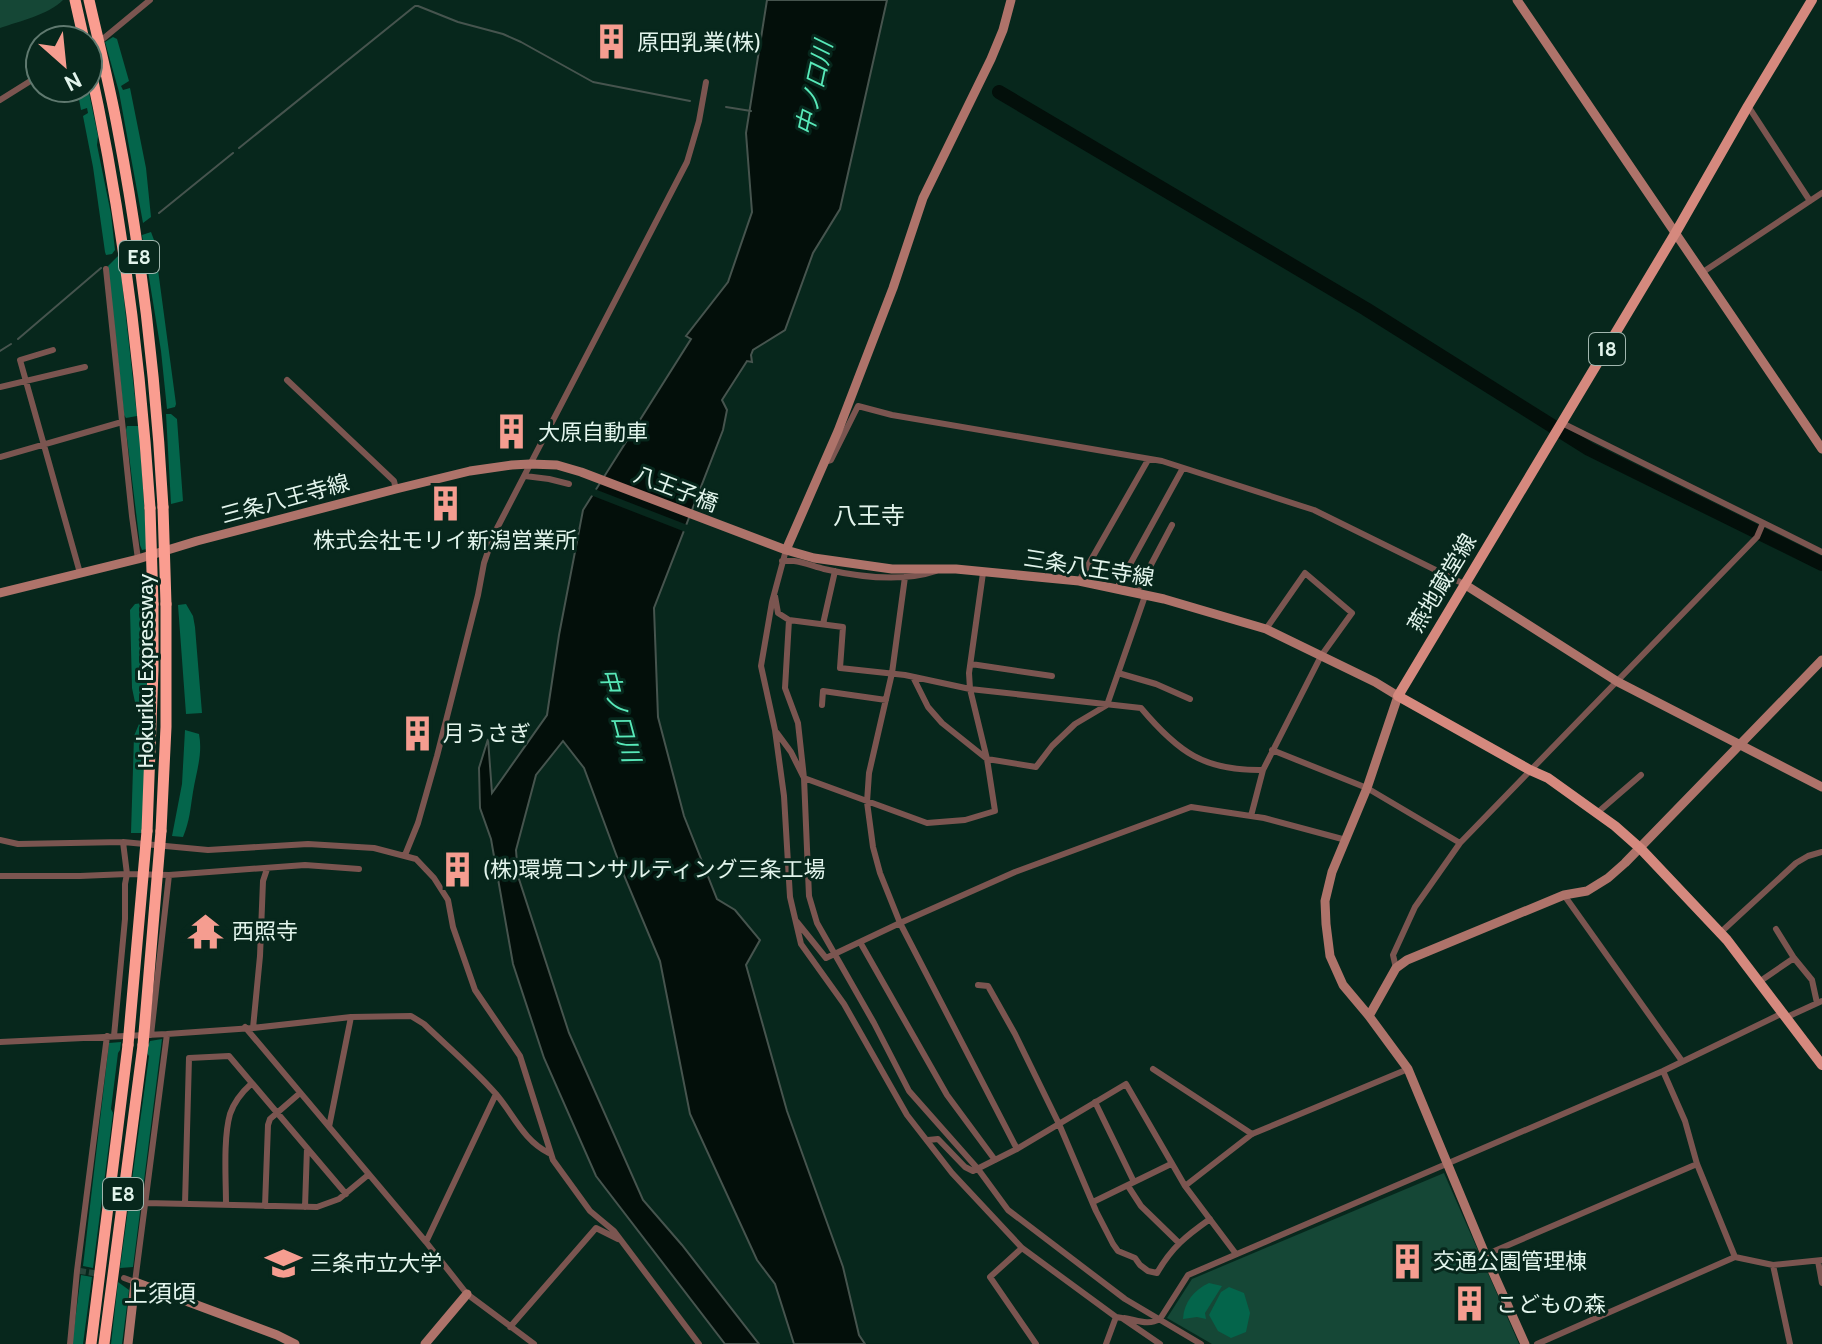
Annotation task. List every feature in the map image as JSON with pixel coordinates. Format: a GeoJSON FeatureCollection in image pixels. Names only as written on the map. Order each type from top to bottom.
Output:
{"type":"FeatureCollection","features":[{"type":"Feature","properties":{"kind":"highway"},"geometry":{"type":"LineString","coordinates":[[75,0],[81,24]]}},
{"type":"Feature","properties":{"kind":"highway","name":"Hokuriku Expressway"},"geometry":{"type":"LineString","coordinates":[[90,5],[118,129],[142,275],[158,424],[166,604],[166,727],[161,831],[143,1045],[104,1344]]}},
{"type":"Feature","properties":{"kind":"highway","name":"Hokuriku Expressway"},"geometry":{"type":"LineString","coordinates":[[91,1344],[141,914],[153,670],[150,508],[145,438],[130,290],[98,104]]}},
{"type":"Feature","properties":{"kind":"main road","name":"燕地蔵堂線"},"geometry":{"type":"LineString","coordinates":[[1398,696],[1812,0]]}},
{"type":"Feature","properties":{"kind":"main road"},"geometry":{"type":"LineString","coordinates":[[1398,696],[1548,778],[1641,849],[1720,933],[1822,1065]]}},
{"type":"Feature","properties":{"kind":"street"},"geometry":{"type":"LineString","coordinates":[[104,38],[150,0]]}},
{"type":"Feature","properties":{"kind":"street"},"geometry":{"type":"LineString","coordinates":[[1011,0],[991,59],[923,198],[893,288],[786,550],[766,631],[761,666],[775,730],[784,796],[790,897],[801,944],[844,1004],[907,1115],[952,1173],[1022,1248],[1160,1344]]}},
{"type":"Feature","properties":{"kind":"street"},"geometry":{"type":"LineString","coordinates":[[1517,0],[1822,449]]}},
{"type":"Feature","properties":{"kind":"street"},"geometry":{"type":"LineString","coordinates":[[405,855],[418,823],[437,756],[484,563],[494,534],[687,162],[706,82]]}},
{"type":"Feature","properties":{"kind":"street"},"geometry":{"type":"LineString","coordinates":[[0,100],[24,85]]}},
{"type":"Feature","properties":{"kind":"street"},"geometry":{"type":"LineString","coordinates":[[1748,106],[1810,201]]}},
{"type":"Feature","properties":{"kind":"street"},"geometry":{"type":"LineString","coordinates":[[1703,272],[1822,193]]}},
{"type":"Feature","properties":{"kind":"street"},"geometry":{"type":"LineString","coordinates":[[106,269],[138,559]]}},
{"type":"Feature","properties":{"kind":"street"},"geometry":{"type":"LineString","coordinates":[[53,350],[20,360],[80,573]]}},
{"type":"Feature","properties":{"kind":"street"},"geometry":{"type":"LineString","coordinates":[[0,387],[85,367]]}},
{"type":"Feature","properties":{"kind":"street"},"geometry":{"type":"LineString","coordinates":[[287,380],[394,481],[396,489]]}},
{"type":"Feature","properties":{"kind":"street"},"geometry":{"type":"LineString","coordinates":[[824,462],[831,460],[858,406],[904,417],[1162,461],[1314,510],[1464,584],[1618,682],[1820,785]]}},
{"type":"Feature","properties":{"kind":"street"},"geometry":{"type":"LineString","coordinates":[[0,457],[122,422]]}},
{"type":"Feature","properties":{"kind":"street"},"geometry":{"type":"LineString","coordinates":[[1562,423],[1822,552]]}},
{"type":"Feature","properties":{"kind":"street"},"geometry":{"type":"LineString","coordinates":[[1079,581],[1148,460]]}},
{"type":"Feature","properties":{"kind":"street","name":"三条八王寺線"},"geometry":{"type":"LineString","coordinates":[[0,593],[470,471],[530,464],[557,465],[581,472]]}},
{"type":"Feature","properties":{"kind":"street"},"geometry":{"type":"LineString","coordinates":[[1117,588],[1183,468]]}},
{"type":"Feature","properties":{"kind":"street","name":"八王子橋"},"geometry":{"type":"LineString","coordinates":[[581,472],[758,539]]}},
{"type":"Feature","properties":{"kind":"street"},"geometry":{"type":"LineString","coordinates":[[525,476],[569,484]]}},
{"type":"Feature","properties":{"kind":"street"},"geometry":{"type":"LineString","coordinates":[[1396,968],[1393,955],[1415,907],[1460,843],[1757,537],[1763,523]]}},
{"type":"Feature","properties":{"kind":"street"},"geometry":{"type":"LineString","coordinates":[[913,676],[928,707],[942,723],[987,759],[1036,767],[1075,724],[1107,705],[1140,595],[1172,525]]}},
{"type":"Feature","properties":{"kind":"street","name":"三条八王寺線"},"geometry":{"type":"LineString","coordinates":[[758,539],[814,558],[892,569],[1020,574],[1079,581],[1164,599],[1266,629],[1398,696]]}},
{"type":"Feature","properties":{"kind":"street"},"geometry":{"type":"LineString","coordinates":[[782,561],[875,576],[926,575],[944,569]]}},
{"type":"Feature","properties":{"kind":"street"},"geometry":{"type":"LineString","coordinates":[[823,624],[835,571]]}},
{"type":"Feature","properties":{"kind":"street"},"geometry":{"type":"LineString","coordinates":[[775,730],[804,778],[867,802],[927,823],[965,820],[995,811],[987,759],[970,689],[983,573]]}},
{"type":"Feature","properties":{"kind":"street"},"geometry":{"type":"LineString","coordinates":[[1251,816],[1263,770],[1272,750],[1321,656],[1352,613],[1305,573],[1266,629]]}},
{"type":"Feature","properties":{"kind":"street"},"geometry":{"type":"LineString","coordinates":[[905,577],[892,673],[869,773],[868,818],[880,873],[900,923],[1017,1149]]}},
{"type":"Feature","properties":{"kind":"street"},"geometry":{"type":"LineString","coordinates":[[774,594],[778,613],[789,620],[843,627],[840,668],[913,676],[970,689],[1141,708],[1161,732],[1190,756],[1223,767],[1263,770]]}},
{"type":"Feature","properties":{"kind":"street"},"geometry":{"type":"LineString","coordinates":[[789,620],[785,688],[798,723],[804,778],[809,896],[817,923],[909,1091],[1023,1224],[1125,1299],[1201,1344]]}},
{"type":"Feature","properties":{"kind":"street"},"geometry":{"type":"LineString","coordinates":[[1369,1016],[1396,968],[1407,960],[1564,895],[1587,891],[1608,878],[1641,849],[1822,660]]}},
{"type":"Feature","properties":{"kind":"street"},"geometry":{"type":"LineString","coordinates":[[971,664],[1052,676]]}},
{"type":"Feature","properties":{"kind":"street"},"geometry":{"type":"LineString","coordinates":[[1118,673],[1156,684],[1190,699]]}},
{"type":"Feature","properties":{"kind":"street"},"geometry":{"type":"LineString","coordinates":[[822,705],[823,691],[886,700]]}},
{"type":"Feature","properties":{"kind":"street"},"geometry":{"type":"LineString","coordinates":[[1398,696],[1367,788],[1332,872],[1325,901],[1330,956],[1343,985],[1408,1069],[1525,1344]]}},
{"type":"Feature","properties":{"kind":"street"},"geometry":{"type":"LineString","coordinates":[[1272,750],[1367,788],[1460,843]]}},
{"type":"Feature","properties":{"kind":"street"},"geometry":{"type":"LineString","coordinates":[[1597,813],[1641,775]]}},
{"type":"Feature","properties":{"kind":"street"},"geometry":{"type":"LineString","coordinates":[[796,920],[826,958],[1015,872],[1191,807],[1251,816],[1346,840]]}},
{"type":"Feature","properties":{"kind":"street"},"geometry":{"type":"LineString","coordinates":[[0,840],[18,844],[123,842],[208,850],[308,844],[374,848],[416,859],[434,878],[448,900],[453,927],[475,990],[520,1056],[553,1160],[590,1211],[622,1241],[699,1344]]}},
{"type":"Feature","properties":{"kind":"street"},"geometry":{"type":"LineString","coordinates":[[70,1344],[125,919],[127,874],[123,842]]}},
{"type":"Feature","properties":{"kind":"street"},"geometry":{"type":"LineString","coordinates":[[1720,933],[1796,863],[1822,852]]}},
{"type":"Feature","properties":{"kind":"street"},"geometry":{"type":"LineString","coordinates":[[0,876],[169,875],[305,865],[359,869]]}},
{"type":"Feature","properties":{"kind":"street"},"geometry":{"type":"LineString","coordinates":[[253,1028],[263,881],[267,869]]}},
{"type":"Feature","properties":{"kind":"street"},"geometry":{"type":"LineString","coordinates":[[151,1035],[169,875]]}},
{"type":"Feature","properties":{"kind":"street"},"geometry":{"type":"LineString","coordinates":[[1564,895],[1682,1061]]}},
{"type":"Feature","properties":{"kind":"street"},"geometry":{"type":"LineString","coordinates":[[1119,1317],[1147,1324],[1160,1319],[1188,1275],[1820,1002],[1812,980],[1776,929]]}},
{"type":"Feature","properties":{"kind":"street"},"geometry":{"type":"LineString","coordinates":[[860,942],[947,1095],[995,1160]]}},
{"type":"Feature","properties":{"kind":"street"},"geometry":{"type":"LineString","coordinates":[[1759,982],[1794,958]]}},
{"type":"Feature","properties":{"kind":"street"},"geometry":{"type":"LineString","coordinates":[[978,985],[988,986],[1015,1034],[1118,1251],[1135,1258],[1148,1271],[1157,1273],[1169,1253],[1210,1219]]}},
{"type":"Feature","properties":{"kind":"street"},"geometry":{"type":"LineString","coordinates":[[0,1042],[253,1028],[351,1017],[411,1016],[424,1024],[496,1094],[537,1147],[550,1153]]}},
{"type":"Feature","properties":{"kind":"street"},"geometry":{"type":"LineString","coordinates":[[329,1128],[351,1017]]}},
{"type":"Feature","properties":{"kind":"street"},"geometry":{"type":"LineString","coordinates":[[245,1027],[467,1294],[534,1344]]}},
{"type":"Feature","properties":{"kind":"street"},"geometry":{"type":"LineString","coordinates":[[128,1344],[167,1034]]}},
{"type":"Feature","properties":{"kind":"street"},"geometry":{"type":"LineString","coordinates":[[185,1204],[189,1058],[229,1056],[346,1194]]}},
{"type":"Feature","properties":{"kind":"street"},"geometry":{"type":"LineString","coordinates":[[1153,1069],[1252,1134]]}},
{"type":"Feature","properties":{"kind":"street"},"geometry":{"type":"LineString","coordinates":[[1185,1186],[1252,1134],[1408,1069]]}},
{"type":"Feature","properties":{"kind":"street"},"geometry":{"type":"LineString","coordinates":[[1663,1071],[1685,1121],[1697,1164],[1735,1257]]}},
{"type":"Feature","properties":{"kind":"street"},"geometry":{"type":"LineString","coordinates":[[226,1205],[227,1135],[231,1113],[242,1092],[252,1083]]}},
{"type":"Feature","properties":{"kind":"street"},"geometry":{"type":"LineString","coordinates":[[927,1140],[938,1139],[965,1167],[973,1171],[1017,1149],[1126,1084],[1185,1186],[1236,1254]]}},
{"type":"Feature","properties":{"kind":"street"},"geometry":{"type":"LineString","coordinates":[[265,1206],[270,1119],[300,1093]]}},
{"type":"Feature","properties":{"kind":"street"},"geometry":{"type":"LineString","coordinates":[[426,1242],[496,1094]]}},
{"type":"Feature","properties":{"kind":"street"},"geometry":{"type":"LineString","coordinates":[[1095,1102],[1141,1206],[1179,1243]]}},
{"type":"Feature","properties":{"kind":"street"},"geometry":{"type":"LineString","coordinates":[[305,1207],[307,1148]]}},
{"type":"Feature","properties":{"kind":"street"},"geometry":{"type":"LineString","coordinates":[[1093,1202],[1171,1164]]}},
{"type":"Feature","properties":{"kind":"street"},"geometry":{"type":"LineString","coordinates":[[1485,1255],[1697,1164]]}},
{"type":"Feature","properties":{"kind":"street"},"geometry":{"type":"LineString","coordinates":[[145,1203],[317,1207],[332,1203],[368,1175]]}},
{"type":"Feature","properties":{"kind":"street"},"geometry":{"type":"LineString","coordinates":[[510,1327],[596,1228],[622,1241]]}},
{"type":"Feature","properties":{"kind":"street"},"geometry":{"type":"LineString","coordinates":[[1022,1248],[990,1277],[1036,1344]]}},
{"type":"Feature","properties":{"kind":"street"},"geometry":{"type":"LineString","coordinates":[[1537,1344],[1735,1257],[1773,1265],[1820,1260],[1822,1283]]}},
{"type":"Feature","properties":{"kind":"street"},"geometry":{"type":"LineString","coordinates":[[1773,1265],[1790,1344]]}},
{"type":"Feature","properties":{"kind":"street"},"geometry":{"type":"LineString","coordinates":[[124,1278],[295,1344]]}},
{"type":"Feature","properties":{"kind":"street"},"geometry":{"type":"LineString","coordinates":[[425,1344],[467,1294]]}},
{"type":"Feature","properties":{"kind":"street"},"geometry":{"type":"LineString","coordinates":[[1106,1344],[1119,1317]]}},
{"type":"Feature","properties":{"kind":"green space"},"geometry":{"type":"Polygon","coordinates":[[[0,0],[63,0],[42,14],[0,28],[0,0]]]}},
{"type":"Feature","properties":{"kind":"green space"},"geometry":{"type":"Polygon","coordinates":[[[113,37],[117,39],[129,81],[121,86],[123,90],[130,88],[146,168],[151,217],[143,223],[119,92],[105,42],[113,37]]]}},
{"type":"Feature","properties":{"kind":"green space"},"geometry":{"type":"Polygon","coordinates":[[[80,104],[91,104],[111,214],[115,250],[112,254],[106,255],[105,252],[83,116],[88,113],[87,108],[81,110],[80,104]]]}},
{"type":"Feature","properties":{"kind":"green space"},"geometry":{"type":"Polygon","coordinates":[[[151,232],[176,404],[167,409],[142,235],[151,232]]]}},
{"type":"Feature","properties":{"kind":"green space"},"geometry":{"type":"Polygon","coordinates":[[[119,255],[137,416],[126,418],[108,266],[119,255]]]}},
{"type":"Feature","properties":{"kind":"green space"},"geometry":{"type":"Polygon","coordinates":[[[166,414],[177,419],[183,501],[171,504],[166,414]]]}},
{"type":"Feature","properties":{"kind":"green space"},"geometry":{"type":"Polygon","coordinates":[[[127,426],[139,426],[147,549],[142,550],[126,430],[127,426]]]}},
{"type":"Feature","properties":{"kind":"green space"},"geometry":{"type":"Polygon","coordinates":[[[150,602],[148,710],[136,707],[132,688],[130,610],[135,604],[150,602]]]}},
{"type":"Feature","properties":{"kind":"green space"},"geometry":{"type":"Polygon","coordinates":[[[186,604],[195,627],[202,713],[186,714],[178,605],[186,604]]]}},
{"type":"Feature","properties":{"kind":"green space"},"geometry":{"type":"Polygon","coordinates":[[[139,724],[146,726],[142,833],[131,833],[134,736],[139,724]]]}},
{"type":"Feature","properties":{"kind":"green space"},"geometry":{"type":"Polygon","coordinates":[[[185,730],[199,734],[200,749],[190,815],[183,837],[172,836],[182,784],[185,730]]]}},
{"type":"Feature","properties":{"kind":"green space"},"geometry":{"type":"Polygon","coordinates":[[[162,1039],[133,1267],[120,1268],[149,1056],[146,1052],[150,1041],[162,1039]]]}},
{"type":"Feature","properties":{"kind":"green space"},"geometry":{"type":"Polygon","coordinates":[[[121,1042],[93,1268],[83,1266],[109,1043],[121,1042]]]}},
{"type":"Feature","properties":{"kind":"green space"},"geometry":{"type":"Polygon","coordinates":[[[1444,1173],[1519,1344],[1212,1344],[1167,1318],[1192,1279],[1444,1173]]]}},
{"type":"Feature","properties":{"kind":"green space"},"geometry":{"type":"Polygon","coordinates":[[[81,1275],[92,1277],[83,1344],[72,1344],[81,1275]]]}},
{"type":"Feature","properties":{"kind":"green space"},"geometry":{"type":"Polygon","coordinates":[[[118,1282],[129,1290],[122,1344],[111,1344],[118,1282]]]}},
{"type":"Feature","properties":{"kind":"green space"},"geometry":{"type":"Polygon","coordinates":[[[1209,1283],[1222,1286],[1205,1313],[1206,1319],[1183,1319],[1191,1297],[1209,1283]]]}},
{"type":"Feature","properties":{"kind":"green space"},"geometry":{"type":"Polygon","coordinates":[[[1229,1287],[1244,1293],[1250,1313],[1246,1332],[1231,1338],[1218,1331],[1209,1315],[1221,1292],[1229,1287]]]}},
{"type":"Feature","properties":{"kind":"water","name":"中ノ口川"},"geometry":{"type":"Polygon","coordinates":[[[767,0],[887,0],[840,209],[813,253],[785,330],[753,350],[752,362],[747,361],[722,400],[727,410],[723,430],[654,608],[658,717],[684,816],[717,899],[735,910],[760,940],[746,965],[787,1111],[843,1267],[859,1335],[865,1344],[794,1344],[775,1284],[757,1260],[690,1114],[660,961],[584,768],[563,741],[536,775],[516,850],[518,876],[569,1033],[643,1200],[759,1344],[725,1344],[596,1176],[544,1058],[513,964],[491,839],[480,808],[479,768],[488,739],[492,793],[547,715],[583,510],[691,339],[686,336],[728,282],[752,212],[746,133],[767,0]]]}},
{"type":"Feature","properties":{"kind":"pier"},"geometry":{"type":"Polygon","coordinates":[[[592,488],[690,526],[688,533],[588,494],[592,488]]]}},
{"type":"Feature","properties":{"kind":"waterway"},"geometry":{"type":"LineString","coordinates":[[239,148],[415,6],[503,34],[593,82],[690,101]]}},
{"type":"Feature","properties":{"kind":"waterway"},"geometry":{"type":"LineString","coordinates":[[999,92],[1366,309],[1589,449],[1822,564]]}},
{"type":"Feature","properties":{"kind":"waterway"},"geometry":{"type":"LineString","coordinates":[[726,107],[751,111]]}},
{"type":"Feature","properties":{"kind":"waterway"},"geometry":{"type":"LineString","coordinates":[[159,213],[233,153]]}},
{"type":"Feature","properties":{"kind":"waterway"},"geometry":{"type":"LineString","coordinates":[[18,339],[101,268]]}},
{"type":"Feature","properties":{"kind":"waterway"},"geometry":{"type":"LineString","coordinates":[[0,351],[11,344]]}},
{"type":"Feature","properties":{"kind":"tunnel"},"geometry":{"type":"LineString","coordinates":[[80,1271],[100,1274]]}},
{"type":"Feature","properties":{"kind":"place","name":"原田乳業(株)"},"geometry":{"type":"Point","coordinates":[611,42]}},
{"type":"Feature","properties":{"kind":"place","name":"大原自動車"},"geometry":{"type":"Point","coordinates":[512,432]}},
{"type":"Feature","properties":{"kind":"place","name":"株式会社モリイ新潟営業所"},"geometry":{"type":"Point","coordinates":[445,504]}},
{"type":"Feature","properties":{"kind":"place","name":"月うさぎ"},"geometry":{"type":"Point","coordinates":[417,733]}},
{"type":"Feature","properties":{"kind":"place","name":"(株)環境コンサルティング三条工場"},"geometry":{"type":"Point","coordinates":[457,869]}},
{"type":"Feature","properties":{"kind":"place","name":"西照寺"},"geometry":{"type":"Point","coordinates":[206,931]}},
{"type":"Feature","properties":{"kind":"place","name":"交通公園管理棟"},"geometry":{"type":"Point","coordinates":[1407,1261]}},
{"type":"Feature","properties":{"kind":"place","name":"三条市立大学"},"geometry":{"type":"Point","coordinates":[284,1263]}},
{"type":"Feature","properties":{"kind":"place","name":"こどもの森"},"geometry":{"type":"Point","coordinates":[1470,1304]}},
{"type":"Feature","properties":{"kind":"district","name":"八王寺"},"geometry":{"type":"Point","coordinates":[869,515]}},
{"type":"Feature","properties":{"kind":"district","name":"上須頃"},"geometry":{"type":"Point","coordinates":[160,1293]}}]}
